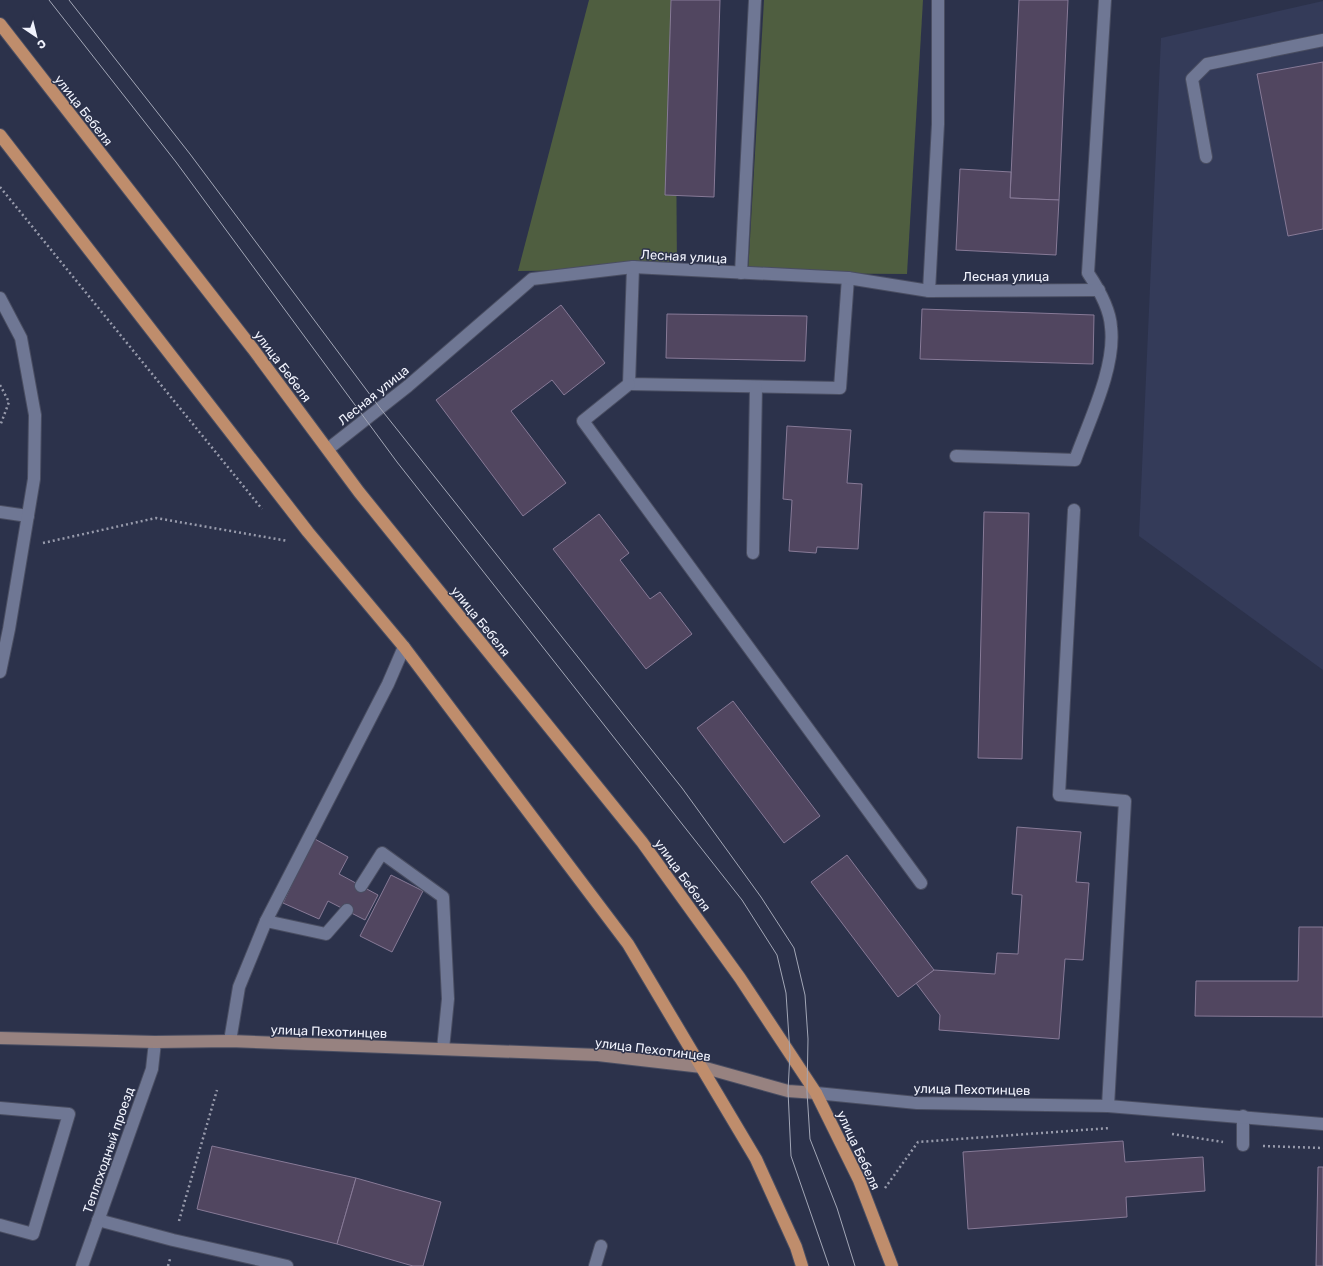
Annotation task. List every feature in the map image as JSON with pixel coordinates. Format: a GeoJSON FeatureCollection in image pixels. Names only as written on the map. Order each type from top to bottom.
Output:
{"type":"FeatureCollection","features":[{"type":"Feature","properties":{"kind":"main road","name":"улица Бебеля"},"geometry":{"type":"LineString","coordinates":[[0,24],[253,350],[359,492],[642,842],[740,978],[816,1093],[859,1180],[892,1266]]}},
{"type":"Feature","properties":{"kind":"main road"},"geometry":{"type":"LineString","coordinates":[[0,136],[304,526],[404,647],[628,944],[756,1159],[796,1247],[802,1266]]}},
{"type":"Feature","properties":{"kind":"main road","name":"улица Пехотинцев"},"geometry":{"type":"LineString","coordinates":[[0,1038],[155,1042],[230,1041],[598,1055],[702,1067],[788,1091],[816,1093]]}},
{"type":"Feature","properties":{"kind":"street"},"geometry":{"type":"LineString","coordinates":[[741,273],[754,0]]}},
{"type":"Feature","properties":{"kind":"street"},"geometry":{"type":"LineString","coordinates":[[929,291],[938,124],[938,0]]}},
{"type":"Feature","properties":{"kind":"street"},"geometry":{"type":"LineString","coordinates":[[956,456],[1075,460],[1110,364],[1112,326],[1099,290],[1088,273],[1105,0]]}},
{"type":"Feature","properties":{"kind":"street"},"geometry":{"type":"LineString","coordinates":[[1206,156],[1192,79],[1207,64],[1323,40]]}},
{"type":"Feature","properties":{"kind":"street"},"geometry":{"type":"LineString","coordinates":[[629,384],[633,267]]}},
{"type":"Feature","properties":{"kind":"street","name":"Лесная улица"},"geometry":{"type":"LineString","coordinates":[[328,449],[408,386],[532,279],[633,267],[848,278],[929,291],[1099,290]]}},
{"type":"Feature","properties":{"kind":"street"},"geometry":{"type":"LineString","coordinates":[[848,278],[840,388],[629,384],[583,421],[921,883]]}},
{"type":"Feature","properties":{"kind":"street"},"geometry":{"type":"LineString","coordinates":[[0,298],[21,338],[35,415],[34,479],[24,543],[0,672]]}},
{"type":"Feature","properties":{"kind":"street"},"geometry":{"type":"LineString","coordinates":[[753,553],[756,387]]}},
{"type":"Feature","properties":{"kind":"street"},"geometry":{"type":"LineString","coordinates":[[1074,510],[1059,795],[1125,801],[1108,1106]]}},
{"type":"Feature","properties":{"kind":"street"},"geometry":{"type":"LineString","coordinates":[[0,512],[28,516]]}},
{"type":"Feature","properties":{"kind":"street"},"geometry":{"type":"LineString","coordinates":[[230,1041],[239,987],[266,921],[388,684],[404,647]]}},
{"type":"Feature","properties":{"kind":"street"},"geometry":{"type":"LineString","coordinates":[[361,886],[382,853],[443,897],[448,999],[443,1049]]}},
{"type":"Feature","properties":{"kind":"street"},"geometry":{"type":"LineString","coordinates":[[266,921],[326,934],[347,910]]}},
{"type":"Feature","properties":{"kind":"street","name":"Теплоходный проезд"},"geometry":{"type":"LineString","coordinates":[[82,1266],[152,1069],[155,1042]]}},
{"type":"Feature","properties":{"kind":"street","name":"улица Пехотинцев"},"geometry":{"type":"LineString","coordinates":[[816,1093],[917,1103],[1108,1106],[1243,1116],[1323,1124]]}},
{"type":"Feature","properties":{"kind":"street"},"geometry":{"type":"LineString","coordinates":[[0,1108],[69,1114],[33,1234],[0,1225]]}},
{"type":"Feature","properties":{"kind":"street"},"geometry":{"type":"LineString","coordinates":[[1243,1116],[1243,1145]]}},
{"type":"Feature","properties":{"kind":"street"},"geometry":{"type":"LineString","coordinates":[[98,1220],[173,1240],[287,1266]]}},
{"type":"Feature","properties":{"kind":"street"},"geometry":{"type":"LineString","coordinates":[[595,1266],[601,1246]]}},
{"type":"Feature","properties":{"kind":"path"},"geometry":{"type":"LineString","coordinates":[[0,187],[263,510]]}},
{"type":"Feature","properties":{"kind":"path"},"geometry":{"type":"LineString","coordinates":[[0,385],[9,402],[0,426]]}},
{"type":"Feature","properties":{"kind":"path"},"geometry":{"type":"LineString","coordinates":[[24,543],[44,543],[156,518],[288,541],[283,535]]}},
{"type":"Feature","properties":{"kind":"path"},"geometry":{"type":"LineString","coordinates":[[168,1266],[173,1240],[217,1090]]}},
{"type":"Feature","properties":{"kind":"path"},"geometry":{"type":"LineString","coordinates":[[885,1188],[918,1142],[1113,1128]]}},
{"type":"Feature","properties":{"kind":"path"},"geometry":{"type":"LineString","coordinates":[[1167,1133],[1243,1145],[1323,1148]]}},
{"type":"Feature","properties":{"kind":"shaded area"},"geometry":{"type":"Polygon","coordinates":[[[1323,1],[1323,670],[1139,536],[1161,38],[1323,1]]]}},
{"type":"Feature","properties":{"kind":"green space"},"geometry":{"type":"Polygon","coordinates":[[[589,0],[675,0],[677,269],[518,271],[589,0]]]}},
{"type":"Feature","properties":{"kind":"green space"},"geometry":{"type":"Polygon","coordinates":[[[764,0],[923,0],[907,274],[748,273],[764,0]]]}},
{"type":"Feature","properties":{"kind":"building"},"geometry":{"type":"Polygon","coordinates":[[[671,0],[720,0],[714,197],[665,195],[671,0]]]}},
{"type":"Feature","properties":{"kind":"building"},"geometry":{"type":"Polygon","coordinates":[[[1019,0],[1068,0],[1059,200],[1010,198],[1019,0]]]}},
{"type":"Feature","properties":{"kind":"building"},"geometry":{"type":"Polygon","coordinates":[[[1323,62],[1323,229],[1288,236],[1257,74],[1323,62]]]}},
{"type":"Feature","properties":{"kind":"building"},"geometry":{"type":"Polygon","coordinates":[[[960,169],[1011,172],[1010,198],[1059,200],[1056,255],[956,250],[960,169]]]}},
{"type":"Feature","properties":{"kind":"building"},"geometry":{"type":"Polygon","coordinates":[[[561,305],[605,363],[564,395],[552,380],[511,411],[566,483],[523,516],[436,400],[561,305]]]}},
{"type":"Feature","properties":{"kind":"building"},"geometry":{"type":"Polygon","coordinates":[[[922,309],[1094,315],[1093,364],[920,359],[922,309]]]}},
{"type":"Feature","properties":{"kind":"building"},"geometry":{"type":"Polygon","coordinates":[[[667,314],[807,316],[805,361],[666,358],[667,314]]]}},
{"type":"Feature","properties":{"kind":"building"},"geometry":{"type":"Polygon","coordinates":[[[787,426],[851,430],[847,483],[862,484],[858,549],[817,547],[816,553],[789,551],[792,500],[783,499],[787,426]]]}},
{"type":"Feature","properties":{"kind":"building"},"geometry":{"type":"Polygon","coordinates":[[[984,512],[1029,513],[1022,759],[978,758],[984,512]]]}},
{"type":"Feature","properties":{"kind":"building"},"geometry":{"type":"Polygon","coordinates":[[[599,514],[629,553],[620,560],[650,599],[660,592],[692,634],[646,669],[553,549],[599,514]]]}},
{"type":"Feature","properties":{"kind":"building"},"geometry":{"type":"Polygon","coordinates":[[[733,701],[820,816],[784,843],[697,728],[733,701]]]}},
{"type":"Feature","properties":{"kind":"building"},"geometry":{"type":"Polygon","coordinates":[[[1017,827],[1081,832],[1076,882],[1089,883],[1083,960],[1065,959],[1059,1039],[939,1030],[940,1015],[916,983],[934,970],[995,974],[997,953],[1018,954],[1022,895],[1012,894],[1017,827]]]}},
{"type":"Feature","properties":{"kind":"building"},"geometry":{"type":"Polygon","coordinates":[[[313,838],[348,857],[339,874],[378,895],[365,920],[328,901],[319,919],[283,903],[313,838]]]}},
{"type":"Feature","properties":{"kind":"building"},"geometry":{"type":"Polygon","coordinates":[[[847,855],[934,970],[898,997],[811,882],[847,855]]]}},
{"type":"Feature","properties":{"kind":"building"},"geometry":{"type":"Polygon","coordinates":[[[391,875],[423,891],[392,952],[360,936],[391,875]]]}},
{"type":"Feature","properties":{"kind":"building"},"geometry":{"type":"Polygon","coordinates":[[[1299,927],[1323,927],[1323,1017],[1195,1016],[1196,981],[1298,981],[1299,927]]]}},
{"type":"Feature","properties":{"kind":"building"},"geometry":{"type":"Polygon","coordinates":[[[1123,1141],[1125,1162],[1203,1157],[1205,1191],[1126,1197],[1127,1217],[968,1229],[963,1152],[1123,1141]]]}},
{"type":"Feature","properties":{"kind":"building"},"geometry":{"type":"Polygon","coordinates":[[[212,1146],[356,1178],[337,1244],[197,1209],[212,1146]]]}},
{"type":"Feature","properties":{"kind":"building"},"geometry":{"type":"Polygon","coordinates":[[[1318,1167],[1323,1167],[1323,1266],[1316,1266],[1318,1167]]]}},
{"type":"Feature","properties":{"kind":"building"},"geometry":{"type":"Polygon","coordinates":[[[356,1178],[441,1202],[423,1266],[413,1266],[337,1244],[356,1178]]]}},
{"type":"Feature","properties":{"kind":"tram line"},"geometry":{"type":"LineString","coordinates":[[49,0],[176,162],[397,462],[742,900],[777,955],[786,993],[790,1053],[788,1091],[791,1156],[829,1266]]}},
{"type":"Feature","properties":{"kind":"tram line"},"geometry":{"type":"LineString","coordinates":[[69,0],[190,154],[380,408],[682,788],[761,897],[794,948],[805,995],[808,1039],[807,1092],[810,1139],[837,1208],[855,1266]]}}]}
